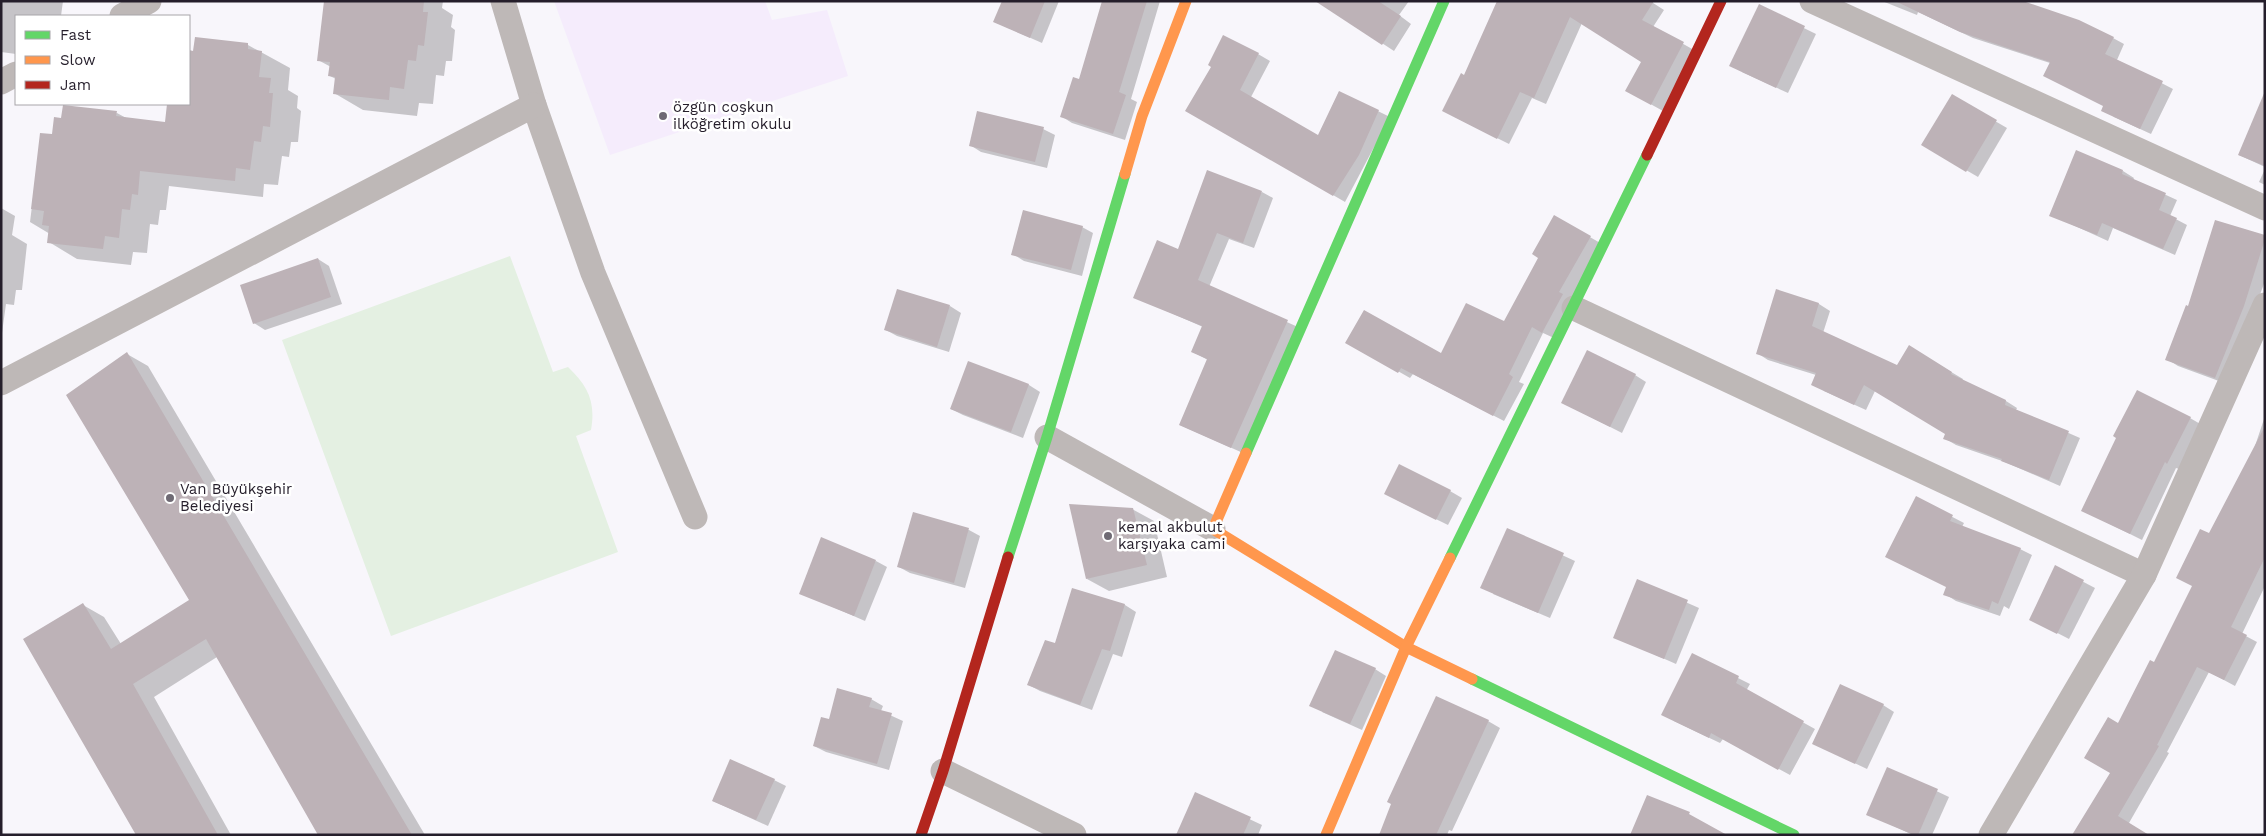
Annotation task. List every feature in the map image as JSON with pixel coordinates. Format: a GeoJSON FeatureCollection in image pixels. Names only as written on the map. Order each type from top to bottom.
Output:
{"type":"FeatureCollection","features":[{"type":"Feature","properties":{"kind":"street"},"geometry":{"type":"LineString","coordinates":[[124,15],[149,1]]}},
{"type":"Feature","properties":{"kind":"street"},"geometry":{"type":"LineString","coordinates":[[503,1],[534,105],[593,273],[695,517]]}},
{"type":"Feature","properties":{"kind":"street"},"geometry":{"type":"LineString","coordinates":[[921,835],[943,771],[992,604],[1047,436],[1142,116],[1186,1]]}},
{"type":"Feature","properties":{"kind":"street"},"geometry":{"type":"LineString","coordinates":[[1213,529],[1444,1]]}},
{"type":"Feature","properties":{"kind":"street"},"geometry":{"type":"LineString","coordinates":[[1326,835],[1406,648],[1574,308],[1721,1]]}},
{"type":"Feature","properties":{"kind":"street"},"geometry":{"type":"LineString","coordinates":[[1812,1],[2265,208]]}},
{"type":"Feature","properties":{"kind":"street"},"geometry":{"type":"LineString","coordinates":[[1,82],[15,75]]}},
{"type":"Feature","properties":{"kind":"street"},"geometry":{"type":"LineString","coordinates":[[1,382],[534,105]]}},
{"type":"Feature","properties":{"kind":"street"},"geometry":{"type":"LineString","coordinates":[[1991,835],[2144,575],[2265,305]]}},
{"type":"Feature","properties":{"kind":"street"},"geometry":{"type":"LineString","coordinates":[[1574,308],[2144,575]]}},
{"type":"Feature","properties":{"kind":"street"},"geometry":{"type":"LineString","coordinates":[[1047,436],[1213,529],[1406,648],[1794,835]]}},
{"type":"Feature","properties":{"kind":"street"},"geometry":{"type":"LineString","coordinates":[[943,771],[1074,835]]}},
{"type":"Feature","properties":{"kind":"shaded area","name":"özgün coşkun ilköğretim okulu"},"geometry":{"type":"Polygon","coordinates":[[[554,1],[765,1],[772,20],[827,10],[848,76],[610,155],[554,1]]]}},
{"type":"Feature","properties":{"kind":"green space"},"geometry":{"type":"Polygon","coordinates":[[[510,256],[553,372],[568,367],[581,381],[589,395],[592,411],[591,430],[576,436],[618,552],[391,636],[282,340],[510,256]]]}},
{"type":"Feature","properties":{"kind":"building"},"geometry":{"type":"Polygon","coordinates":[[[324,1],[424,1],[423,12],[428,12],[424,46],[418,45],[416,61],[408,60],[404,89],[390,87],[389,100],[333,94],[335,77],[328,76],[330,62],[317,61],[324,1]]]}},
{"type":"Feature","properties":{"kind":"building"},"geometry":{"type":"Polygon","coordinates":[[[1002,1],[1045,1],[1030,38],[993,22],[1002,1]]]}},
{"type":"Feature","properties":{"kind":"building"},"geometry":{"type":"Polygon","coordinates":[[[1102,1],[1147,1],[1119,92],[1126,95],[1113,134],[1060,117],[1073,77],[1079,79],[1102,1]]]}},
{"type":"Feature","properties":{"kind":"building"},"geometry":{"type":"Polygon","coordinates":[[[1315,1],[1378,1],[1401,16],[1382,45],[1315,1]]]}},
{"type":"Feature","properties":{"kind":"building"},"geometry":{"type":"Polygon","coordinates":[[[1497,1],[1654,1],[1642,20],[1684,42],[1651,105],[1625,91],[1641,62],[1570,17],[1534,98],[1520,92],[1497,139],[1442,111],[1461,73],[1464,75],[1497,1]]]}},
{"type":"Feature","properties":{"kind":"building"},"geometry":{"type":"Polygon","coordinates":[[[1895,1],[2023,1],[2079,20],[2114,37],[2105,54],[2163,81],[2140,129],[2101,111],[2103,106],[2043,76],[2050,62],[1960,32],[1895,1]]]}},
{"type":"Feature","properties":{"kind":"building"},"geometry":{"type":"Polygon","coordinates":[[[1759,4],[1805,26],[1776,88],[1729,66],[1759,4]]]}},
{"type":"Feature","properties":{"kind":"building"},"geometry":{"type":"Polygon","coordinates":[[[1223,35],[1259,53],[1240,90],[1318,135],[1339,91],[1379,110],[1359,155],[1333,196],[1185,111],[1211,67],[1208,65],[1223,35]]]}},
{"type":"Feature","properties":{"kind":"building"},"geometry":{"type":"Polygon","coordinates":[[[195,37],[248,43],[248,49],[262,51],[259,77],[271,78],[269,93],[273,93],[270,127],[263,126],[261,142],[254,141],[250,170],[236,168],[235,181],[140,171],[138,195],[132,194],[130,210],[122,209],[119,238],[105,236],[103,249],[47,243],[49,226],[42,225],[44,211],[31,209],[40,133],[52,134],[54,117],[61,118],[63,105],[117,111],[116,116],[165,122],[167,105],[190,105],[190,50],[193,51],[195,37]]]}},
{"type":"Feature","properties":{"kind":"building"},"geometry":{"type":"Polygon","coordinates":[[[2265,91],[2265,166],[2238,155],[2265,91]]]}},
{"type":"Feature","properties":{"kind":"building"},"geometry":{"type":"Polygon","coordinates":[[[1952,94],[1997,120],[1966,172],[1921,145],[1952,94]]]}},
{"type":"Feature","properties":{"kind":"building"},"geometry":{"type":"Polygon","coordinates":[[[977,111],[1044,127],[1035,162],[969,146],[977,111]]]}},
{"type":"Feature","properties":{"kind":"building"},"geometry":{"type":"Polygon","coordinates":[[[2076,150],[2123,170],[2122,174],[2166,193],[2159,210],[2177,218],[2163,249],[2102,223],[2097,235],[2049,216],[2076,150]]]}},
{"type":"Feature","properties":{"kind":"building"},"geometry":{"type":"Polygon","coordinates":[[[1207,170],[1262,191],[1243,243],[1217,233],[1198,280],[1288,320],[1231,448],[1179,425],[1207,359],[1191,352],[1202,326],[1133,298],[1157,240],[1178,249],[1207,170]]]}},
{"type":"Feature","properties":{"kind":"building"},"geometry":{"type":"Polygon","coordinates":[[[1023,210],[1083,226],[1071,270],[1011,255],[1023,210]]]}},
{"type":"Feature","properties":{"kind":"building"},"geometry":{"type":"Polygon","coordinates":[[[1554,215],[1591,236],[1559,292],[1563,294],[1542,333],[1532,327],[1509,374],[1513,377],[1493,416],[1401,368],[1398,373],[1345,343],[1364,310],[1441,353],[1466,303],[1504,321],[1538,258],[1532,254],[1554,215]]]}},
{"type":"Feature","properties":{"kind":"building"},"geometry":{"type":"Polygon","coordinates":[[[2215,220],[2265,235],[2265,239],[2244,306],[2215,378],[2165,360],[2186,305],[2188,306],[2215,220]]]}},
{"type":"Feature","properties":{"kind":"building"},"geometry":{"type":"Polygon","coordinates":[[[318,258],[331,297],[253,324],[240,285],[318,258]]]}},
{"type":"Feature","properties":{"kind":"building"},"geometry":{"type":"Polygon","coordinates":[[[897,289],[950,305],[937,347],[884,330],[897,289]]]}},
{"type":"Feature","properties":{"kind":"building"},"geometry":{"type":"Polygon","coordinates":[[[1776,289],[1819,303],[1812,326],[1897,365],[1909,345],[1952,372],[1951,374],[2006,400],[2005,405],[2069,431],[2049,480],[2001,461],[2002,459],[1943,439],[1945,434],[1864,385],[1854,405],[1811,385],[1816,373],[1756,354],[1776,289]]]}},
{"type":"Feature","properties":{"kind":"building"},"geometry":{"type":"Polygon","coordinates":[[[1587,350],[1636,374],[1610,427],[1561,403],[1587,350]]]}},
{"type":"Feature","properties":{"kind":"building","name":"Van Büyükşehir Belediyesi"},"geometry":{"type":"Polygon","coordinates":[[[127,352],[412,835],[318,835],[206,639],[133,684],[218,835],[136,835],[23,639],[83,603],[111,649],[189,600],[66,395],[127,352]]]}},
{"type":"Feature","properties":{"kind":"building"},"geometry":{"type":"Polygon","coordinates":[[[968,361],[1029,384],[1011,432],[950,409],[968,361]]]}},
{"type":"Feature","properties":{"kind":"building"},"geometry":{"type":"Polygon","coordinates":[[[2137,390],[2191,417],[2167,464],[2165,462],[2130,534],[2081,511],[2116,438],[2113,436],[2137,390]]]}},
{"type":"Feature","properties":{"kind":"building"},"geometry":{"type":"Polygon","coordinates":[[[2265,426],[2265,557],[2231,627],[2247,635],[2224,680],[2197,667],[2157,745],[2159,746],[2118,816],[2149,835],[2072,835],[2110,773],[2084,758],[2108,717],[2118,723],[2150,660],[2154,662],[2192,586],[2176,578],[2200,529],[2209,533],[2265,426]]]}},
{"type":"Feature","properties":{"kind":"building"},"geometry":{"type":"Polygon","coordinates":[[[1399,464],[1451,490],[1436,520],[1384,494],[1399,464]]]}},
{"type":"Feature","properties":{"kind":"building"},"geometry":{"type":"Polygon","coordinates":[[[1916,496],[1953,515],[1950,521],[2021,548],[1998,604],[1992,601],[1989,610],[1943,595],[1946,587],[1885,557],[1916,496]]]}},
{"type":"Feature","properties":{"kind":"building","name":"kemal akbulut karşıyaka cami"},"geometry":{"type":"Polygon","coordinates":[[[1069,504],[1133,508],[1147,565],[1086,579],[1069,504]]]}},
{"type":"Feature","properties":{"kind":"building"},"geometry":{"type":"Polygon","coordinates":[[[913,512],[969,528],[954,583],[897,567],[913,512]]]}},
{"type":"Feature","properties":{"kind":"building"},"geometry":{"type":"Polygon","coordinates":[[[1507,528],[1564,553],[1538,613],[1480,588],[1507,528]]]}},
{"type":"Feature","properties":{"kind":"building"},"geometry":{"type":"Polygon","coordinates":[[[821,537],[876,560],[854,616],[799,594],[821,537]]]}},
{"type":"Feature","properties":{"kind":"building"},"geometry":{"type":"Polygon","coordinates":[[[2055,565],[2084,580],[2057,634],[2029,620],[2055,565]]]}},
{"type":"Feature","properties":{"kind":"building"},"geometry":{"type":"Polygon","coordinates":[[[1637,579],[1688,600],[1664,659],[1613,638],[1637,579]]]}},
{"type":"Feature","properties":{"kind":"building"},"geometry":{"type":"Polygon","coordinates":[[[1072,588],[1125,604],[1110,651],[1102,649],[1080,705],[1027,685],[1045,640],[1055,643],[1072,588]]]}},
{"type":"Feature","properties":{"kind":"building"},"geometry":{"type":"Polygon","coordinates":[[[1335,650],[1376,668],[1350,724],[1309,706],[1335,650]]]}},
{"type":"Feature","properties":{"kind":"building"},"geometry":{"type":"Polygon","coordinates":[[[1692,653],[1739,676],[1736,683],[1804,721],[1778,770],[1711,733],[1709,738],[1661,715],[1692,653]]]}},
{"type":"Feature","properties":{"kind":"building"},"geometry":{"type":"Polygon","coordinates":[[[1840,684],[1884,704],[1855,764],[1812,744],[1840,684]]]}},
{"type":"Feature","properties":{"kind":"building"},"geometry":{"type":"Polygon","coordinates":[[[837,688],[872,698],[869,707],[892,713],[877,764],[813,746],[821,717],[829,719],[837,688]]]}},
{"type":"Feature","properties":{"kind":"building"},"geometry":{"type":"Polygon","coordinates":[[[1436,696],[1489,720],[1436,835],[1379,835],[1391,804],[1387,802],[1436,696]]]}},
{"type":"Feature","properties":{"kind":"building"},"geometry":{"type":"Polygon","coordinates":[[[730,759],[775,779],[756,820],[712,801],[730,759]]]}},
{"type":"Feature","properties":{"kind":"building"},"geometry":{"type":"Polygon","coordinates":[[[1887,767],[1938,789],[1918,835],[1866,815],[1887,767]]]}},
{"type":"Feature","properties":{"kind":"building"},"geometry":{"type":"Polygon","coordinates":[[[1195,792],[1251,817],[1243,835],[1176,835],[1195,792]]]}},
{"type":"Feature","properties":{"kind":"building"},"geometry":{"type":"Polygon","coordinates":[[[1647,795],[1690,812],[1689,814],[1727,835],[1630,835],[1647,795]]]}},
{"type":"Feature","properties":{"kind":"traffic: fast"},"geometry":{"type":"LineString","coordinates":[[1246,453],[1444,1]]}},
{"type":"Feature","properties":{"kind":"traffic: fast"},"geometry":{"type":"LineString","coordinates":[[1450,558],[1647,155]]}},
{"type":"Feature","properties":{"kind":"traffic: fast"},"geometry":{"type":"LineString","coordinates":[[1008,557],[1047,437],[1125,174]]}},
{"type":"Feature","properties":{"kind":"traffic: fast"},"geometry":{"type":"LineString","coordinates":[[1472,679],[1794,835]]}},
{"type":"Feature","properties":{"kind":"traffic: slow"},"geometry":{"type":"LineString","coordinates":[[1125,174],[1142,116],[1186,1]]}},
{"type":"Feature","properties":{"kind":"traffic: slow"},"geometry":{"type":"LineString","coordinates":[[1246,453],[1213,529],[1406,647],[1472,679]]}},
{"type":"Feature","properties":{"kind":"traffic: slow"},"geometry":{"type":"LineString","coordinates":[[1326,835],[1406,647],[1450,558]]}},
{"type":"Feature","properties":{"kind":"traffic: jam"},"geometry":{"type":"LineString","coordinates":[[1647,155],[1721,1]]}},
{"type":"Feature","properties":{"kind":"traffic: jam"},"geometry":{"type":"LineString","coordinates":[[921,835],[943,771],[1008,557]]}},
{"type":"Feature","properties":{"kind":"place","name":"özgün coşkun ilköğretim okulu"},"geometry":{"type":"Point","coordinates":[663,116]}},
{"type":"Feature","properties":{"kind":"place","name":"Van Büyükşehir Belediyesi"},"geometry":{"type":"Point","coordinates":[170,498]}},
{"type":"Feature","properties":{"kind":"place","name":"kemal akbulut karşıyaka cami"},"geometry":{"type":"Point","coordinates":[1108,536]}}]}
